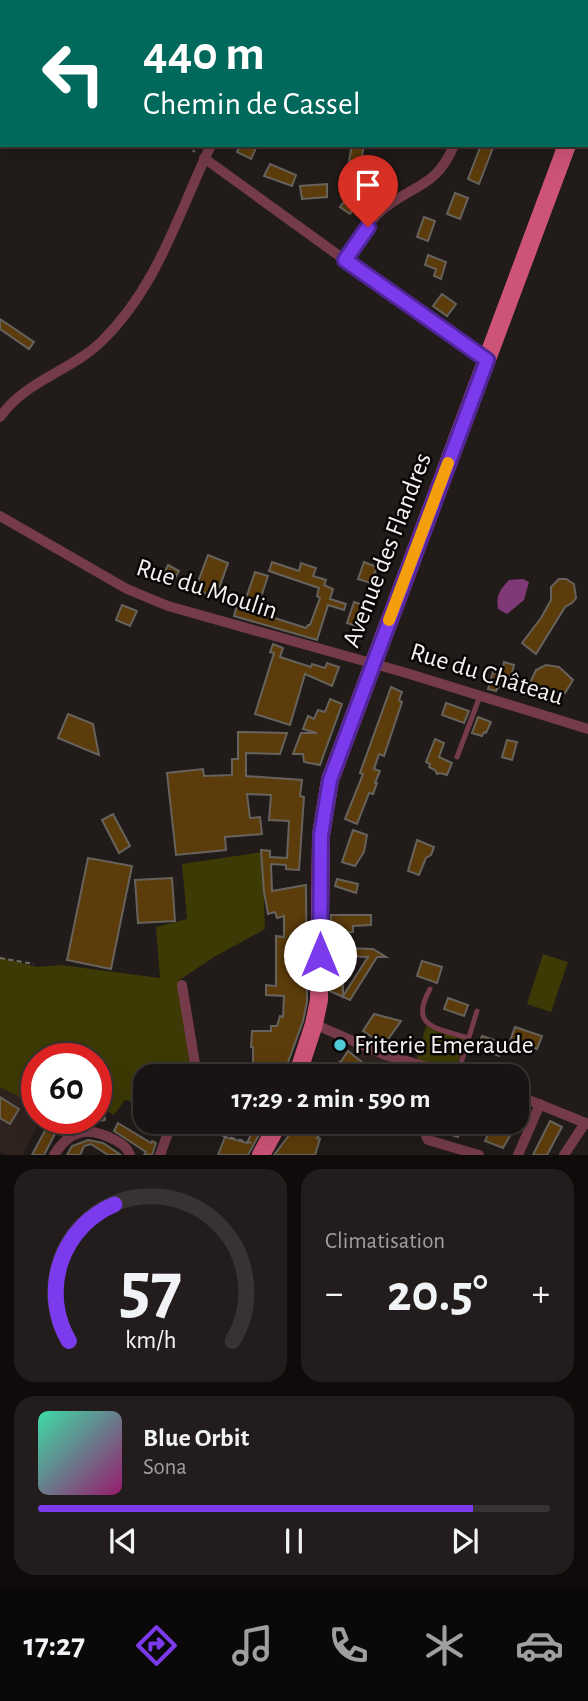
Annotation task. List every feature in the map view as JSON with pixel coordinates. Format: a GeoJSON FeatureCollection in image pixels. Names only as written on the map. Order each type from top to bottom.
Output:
{"type":"FeatureCollection","features":[{"type":"Feature","properties":{"kind":"main road","name":"Avenue des Flandres"},"geometry":{"type":"LineString","coordinates":[[301,1064],[314,1024],[319,987],[323,811],[335,762],[566,147]]}},
{"type":"Feature","properties":{"kind":"main road"},"geometry":{"type":"LineString","coordinates":[[262,1152],[272,1134]]}},
{"type":"Feature","properties":{"kind":"street"},"geometry":{"type":"LineString","coordinates":[[0,417],[24,391],[89,352],[127,312],[162,259],[210,147]]}},
{"type":"Feature","properties":{"kind":"street"},"geometry":{"type":"LineString","coordinates":[[345,260],[380,212],[436,175],[446,163],[453,147]]}},
{"type":"Feature","properties":{"kind":"street"},"geometry":{"type":"LineString","coordinates":[[204,159],[487,360]]}},
{"type":"Feature","properties":{"kind":"street","name":"Rue du Moulin"},"geometry":{"type":"LineString","coordinates":[[0,516],[147,598],[372,664]]}},
{"type":"Feature","properties":{"kind":"street","name":"Rue du Château"},"geometry":{"type":"LineString","coordinates":[[372,664],[588,729]]}},
{"type":"Feature","properties":{"kind":"street"},"geometry":{"type":"LineString","coordinates":[[182,985],[195,1064]]}},
{"type":"Feature","properties":{"kind":"street"},"geometry":{"type":"LineString","coordinates":[[314,1024],[412,1064]]}},
{"type":"Feature","properties":{"kind":"street"},"geometry":{"type":"LineString","coordinates":[[529,1100],[586,1124],[564,1155]]}},
{"type":"Feature","properties":{"kind":"street"},"geometry":{"type":"LineString","coordinates":[[519,1155],[540,1104]]}},
{"type":"Feature","properties":{"kind":"street"},"geometry":{"type":"LineString","coordinates":[[54,1155],[68,1138],[81,1132],[94,1131],[125,1146],[130,1155]]}},
{"type":"Feature","properties":{"kind":"street"},"geometry":{"type":"LineString","coordinates":[[160,1155],[168,1134]]}},
{"type":"Feature","properties":{"kind":"street"},"geometry":{"type":"LineString","coordinates":[[427,1134],[428,1140],[479,1155]]}},
{"type":"Feature","properties":{"kind":"lane"},"geometry":{"type":"LineString","coordinates":[[457,757],[480,696]]}},
{"type":"Feature","properties":{"kind":"lane"},"geometry":{"type":"LineString","coordinates":[[430,989],[422,1005],[424,1021],[468,1038]]}},
{"type":"Feature","properties":{"kind":"lane"},"geometry":{"type":"LineString","coordinates":[[461,1064],[477,1011]]}},
{"type":"Feature","properties":{"kind":"path"},"geometry":{"type":"LineString","coordinates":[[0,958],[34,964]]}},
{"type":"Feature","properties":{"kind":"path"},"geometry":{"type":"LineString","coordinates":[[216,1134],[241,1140],[262,1152]]}},
{"type":"Feature","properties":{"kind":"shaded area"},"geometry":{"type":"Polygon","coordinates":[[[523,579],[529,582],[524,600],[507,614],[498,609],[498,597],[509,580],[523,579]]]}},
{"type":"Feature","properties":{"kind":"shaded area"},"geometry":{"type":"Polygon","coordinates":[[[262,852],[265,929],[214,957],[178,981],[190,1064],[133,1064],[133,1102],[125,1100],[114,1115],[112,1043],[21,1043],[21,1098],[0,1087],[0,957],[36,967],[61,965],[160,978],[156,927],[187,919],[182,864],[262,852]]]}},
{"type":"Feature","properties":{"kind":"shaded area"},"geometry":{"type":"Polygon","coordinates":[[[543,954],[568,962],[551,1012],[527,1004],[543,954]]]}},
{"type":"Feature","properties":{"kind":"shaded area"},"geometry":{"type":"Polygon","coordinates":[[[426,1026],[466,1040],[457,1064],[416,1061],[426,1026]]]}},
{"type":"Feature","properties":{"kind":"shaded area"},"geometry":{"type":"Polygon","coordinates":[[[352,1046],[397,1064],[339,1064],[352,1046]]]}},
{"type":"Feature","properties":{"kind":"shaded area"},"geometry":{"type":"Polygon","coordinates":[[[0,1087],[21,1098],[21,1134],[33,1134],[23,1155],[6,1155],[0,1152],[0,1087]]]}},
{"type":"Feature","properties":{"kind":"building"},"geometry":{"type":"Polygon","coordinates":[[[239,147],[256,148],[251,159],[237,152],[239,147]]]}},
{"type":"Feature","properties":{"kind":"building"},"geometry":{"type":"Polygon","coordinates":[[[352,147],[364,147],[361,161],[349,161],[352,147]]]}},
{"type":"Feature","properties":{"kind":"building"},"geometry":{"type":"Polygon","coordinates":[[[480,147],[493,147],[479,184],[468,179],[480,147]]]}},
{"type":"Feature","properties":{"kind":"building"},"geometry":{"type":"Polygon","coordinates":[[[270,164],[296,175],[292,186],[264,176],[270,164]]]}},
{"type":"Feature","properties":{"kind":"building"},"geometry":{"type":"Polygon","coordinates":[[[327,184],[327,197],[302,199],[300,186],[327,184]]]}},
{"type":"Feature","properties":{"kind":"building"},"geometry":{"type":"Polygon","coordinates":[[[355,187],[365,194],[350,214],[340,207],[355,187]]]}},
{"type":"Feature","properties":{"kind":"building"},"geometry":{"type":"Polygon","coordinates":[[[455,193],[468,198],[460,219],[447,214],[455,193]]]}},
{"type":"Feature","properties":{"kind":"building"},"geometry":{"type":"Polygon","coordinates":[[[424,217],[435,221],[428,241],[417,237],[424,217]]]}},
{"type":"Feature","properties":{"kind":"building"},"geometry":{"type":"Polygon","coordinates":[[[428,255],[446,262],[441,279],[434,276],[436,269],[425,265],[428,255]]]}},
{"type":"Feature","properties":{"kind":"building"},"geometry":{"type":"Polygon","coordinates":[[[442,294],[456,304],[447,316],[433,306],[442,294]]]}},
{"type":"Feature","properties":{"kind":"building"},"geometry":{"type":"Polygon","coordinates":[[[0,319],[34,342],[29,349],[0,329],[0,319]]]}},
{"type":"Feature","properties":{"kind":"building"},"geometry":{"type":"Polygon","coordinates":[[[208,555],[228,563],[216,597],[195,590],[208,555]]]}},
{"type":"Feature","properties":{"kind":"building"},"geometry":{"type":"Polygon","coordinates":[[[272,562],[299,571],[301,563],[316,568],[313,576],[326,580],[324,585],[333,589],[330,599],[346,604],[344,610],[328,605],[317,640],[234,616],[238,602],[244,604],[255,572],[268,576],[256,612],[306,628],[310,625],[320,598],[317,596],[319,588],[269,571],[272,562]]]}},
{"type":"Feature","properties":{"kind":"building"},"geometry":{"type":"Polygon","coordinates":[[[364,562],[377,567],[371,583],[358,579],[364,562]]]}},
{"type":"Feature","properties":{"kind":"building"},"geometry":{"type":"Polygon","coordinates":[[[168,565],[179,571],[171,586],[160,581],[168,565]]]}},
{"type":"Feature","properties":{"kind":"building"},"geometry":{"type":"Polygon","coordinates":[[[559,579],[566,579],[574,584],[576,598],[565,607],[536,654],[522,643],[541,618],[551,600],[551,587],[559,579]]]}},
{"type":"Feature","properties":{"kind":"building"},"geometry":{"type":"Polygon","coordinates":[[[354,602],[366,606],[359,627],[347,623],[354,602]]]}},
{"type":"Feature","properties":{"kind":"building"},"geometry":{"type":"Polygon","coordinates":[[[122,605],[137,611],[130,626],[116,620],[122,605]]]}},
{"type":"Feature","properties":{"kind":"building"},"geometry":{"type":"Polygon","coordinates":[[[273,644],[283,648],[280,657],[311,667],[312,664],[325,668],[327,663],[339,667],[332,686],[305,674],[290,725],[255,714],[274,653],[270,652],[273,644]]]}},
{"type":"Feature","properties":{"kind":"building"},"geometry":{"type":"Polygon","coordinates":[[[504,662],[514,665],[510,680],[529,685],[536,670],[546,665],[559,667],[573,680],[565,693],[561,691],[554,702],[498,687],[496,691],[488,689],[493,672],[495,673],[496,667],[503,669],[504,662]]]}},
{"type":"Feature","properties":{"kind":"building"},"geometry":{"type":"Polygon","coordinates":[[[391,687],[402,692],[399,700],[402,702],[384,756],[379,754],[374,769],[380,771],[373,794],[369,793],[357,824],[345,819],[363,774],[360,773],[391,687]]]}},
{"type":"Feature","properties":{"kind":"building"},"geometry":{"type":"Polygon","coordinates":[[[330,699],[342,704],[320,765],[304,762],[303,754],[293,754],[301,733],[317,733],[303,729],[308,716],[314,719],[318,710],[325,712],[330,699]]]}},
{"type":"Feature","properties":{"kind":"building"},"geometry":{"type":"Polygon","coordinates":[[[446,703],[469,711],[464,723],[442,715],[446,703]]]}},
{"type":"Feature","properties":{"kind":"building"},"geometry":{"type":"Polygon","coordinates":[[[68,714],[93,724],[99,755],[58,738],[68,714]]]}},
{"type":"Feature","properties":{"kind":"building"},"geometry":{"type":"Polygon","coordinates":[[[478,717],[491,722],[482,736],[472,733],[478,717]]]}},
{"type":"Feature","properties":{"kind":"building"},"geometry":{"type":"Polygon","coordinates":[[[238,732],[287,733],[280,754],[246,753],[246,776],[302,780],[300,796],[304,797],[299,870],[286,869],[286,865],[271,864],[272,891],[306,885],[307,1002],[287,1064],[253,1064],[251,1047],[252,1031],[271,1031],[271,1026],[277,1026],[280,1016],[283,1017],[284,996],[266,995],[266,985],[276,986],[276,936],[284,937],[284,916],[277,918],[275,912],[268,914],[261,850],[270,851],[270,857],[287,858],[289,821],[269,820],[271,795],[247,794],[250,818],[260,817],[262,834],[225,837],[226,850],[176,855],[167,773],[203,769],[204,776],[232,775],[232,759],[238,759],[238,732]]]}},
{"type":"Feature","properties":{"kind":"building"},"geometry":{"type":"Polygon","coordinates":[[[435,739],[444,743],[439,757],[452,763],[447,775],[437,774],[426,762],[435,739]]]}},
{"type":"Feature","properties":{"kind":"building"},"geometry":{"type":"Polygon","coordinates":[[[507,740],[517,742],[512,760],[502,757],[507,740]]]}},
{"type":"Feature","properties":{"kind":"building"},"geometry":{"type":"Polygon","coordinates":[[[113,814],[130,846],[119,853],[102,820],[113,814]]]}},
{"type":"Feature","properties":{"kind":"building"},"geometry":{"type":"Polygon","coordinates":[[[353,830],[367,835],[364,852],[355,866],[342,862],[353,830]]]}},
{"type":"Feature","properties":{"kind":"building"},"geometry":{"type":"Polygon","coordinates":[[[417,840],[434,847],[419,875],[408,871],[417,840]]]}},
{"type":"Feature","properties":{"kind":"building"},"geometry":{"type":"Polygon","coordinates":[[[88,858],[132,866],[111,969],[67,960],[88,858]]]}},
{"type":"Feature","properties":{"kind":"building"},"geometry":{"type":"Polygon","coordinates":[[[172,878],[175,921],[138,923],[135,880],[172,878]]]}},
{"type":"Feature","properties":{"kind":"building"},"geometry":{"type":"Polygon","coordinates":[[[337,879],[358,884],[356,893],[335,886],[337,879]]]}},
{"type":"Feature","properties":{"kind":"building"},"geometry":{"type":"Polygon","coordinates":[[[331,915],[371,915],[371,925],[353,926],[353,932],[342,932],[342,948],[373,949],[386,957],[377,957],[350,1000],[330,991],[331,915]],[[341,956],[343,996],[368,957],[341,956]]]}},
{"type":"Feature","properties":{"kind":"building"},"geometry":{"type":"Polygon","coordinates":[[[422,961],[442,967],[437,983],[417,976],[422,961]]]}},
{"type":"Feature","properties":{"kind":"building"},"geometry":{"type":"Polygon","coordinates":[[[448,998],[468,1005],[464,1016],[444,1009],[448,998]]]}},
{"type":"Feature","properties":{"kind":"building"},"geometry":{"type":"Polygon","coordinates":[[[374,1014],[401,1021],[384,1045],[363,1031],[374,1014]]]}},
{"type":"Feature","properties":{"kind":"building"},"geometry":{"type":"Polygon","coordinates":[[[515,1027],[542,1036],[537,1049],[510,1041],[515,1027]]]}},
{"type":"Feature","properties":{"kind":"building"},"geometry":{"type":"Polygon","coordinates":[[[482,1036],[503,1043],[499,1056],[478,1047],[482,1036]]]}},
{"type":"Feature","properties":{"kind":"building"},"geometry":{"type":"Polygon","coordinates":[[[348,1051],[364,1064],[339,1064],[348,1051]]]}},
{"type":"Feature","properties":{"kind":"building"},"geometry":{"type":"Polygon","coordinates":[[[0,1097],[19,1109],[10,1124],[0,1118],[0,1097]]]}},
{"type":"Feature","properties":{"kind":"building"},"geometry":{"type":"Polygon","coordinates":[[[550,1121],[562,1127],[547,1155],[533,1155],[550,1121]]]}},
{"type":"Feature","properties":{"kind":"building"},"geometry":{"type":"Polygon","coordinates":[[[118,1123],[133,1134],[156,1143],[152,1155],[144,1155],[146,1152],[114,1131],[118,1123]]]}},
{"type":"Feature","properties":{"kind":"building"},"geometry":{"type":"Polygon","coordinates":[[[43,1134],[55,1134],[44,1155],[32,1155],[43,1134]]]}},
{"type":"Feature","properties":{"kind":"building"},"geometry":{"type":"Polygon","coordinates":[[[251,1134],[259,1134],[248,1155],[218,1155],[225,1137],[247,1143],[251,1134]]]}},
{"type":"Feature","properties":{"kind":"building"},"geometry":{"type":"Polygon","coordinates":[[[290,1134],[320,1134],[317,1138],[320,1139],[315,1155],[274,1155],[290,1134]]]}},
{"type":"Feature","properties":{"kind":"building"},"geometry":{"type":"Polygon","coordinates":[[[488,1134],[511,1134],[503,1148],[485,1141],[488,1134]]]}},
{"type":"Feature","properties":{"kind":"building"},"geometry":{"type":"Polygon","coordinates":[[[88,1140],[103,1143],[121,1155],[108,1155],[91,1144],[84,1146],[80,1155],[67,1155],[72,1146],[88,1140]]]}},
{"type":"Feature","properties":{"kind":"slow traffic"},"geometry":{"type":"LineString","coordinates":[[389,620],[448,463]]}},
{"type":"Feature","properties":{"kind":"place","name":"Friterie Emeraude"},"geometry":{"type":"Point","coordinates":[340,1045]}},
{"type":"Feature","properties":{"kind":"route"},"geometry":{"type":"LineString","coordinates":[[320,955],[321,835],[330,780],[487,360],[476,355],[345,260],[368,227]]}}]}
